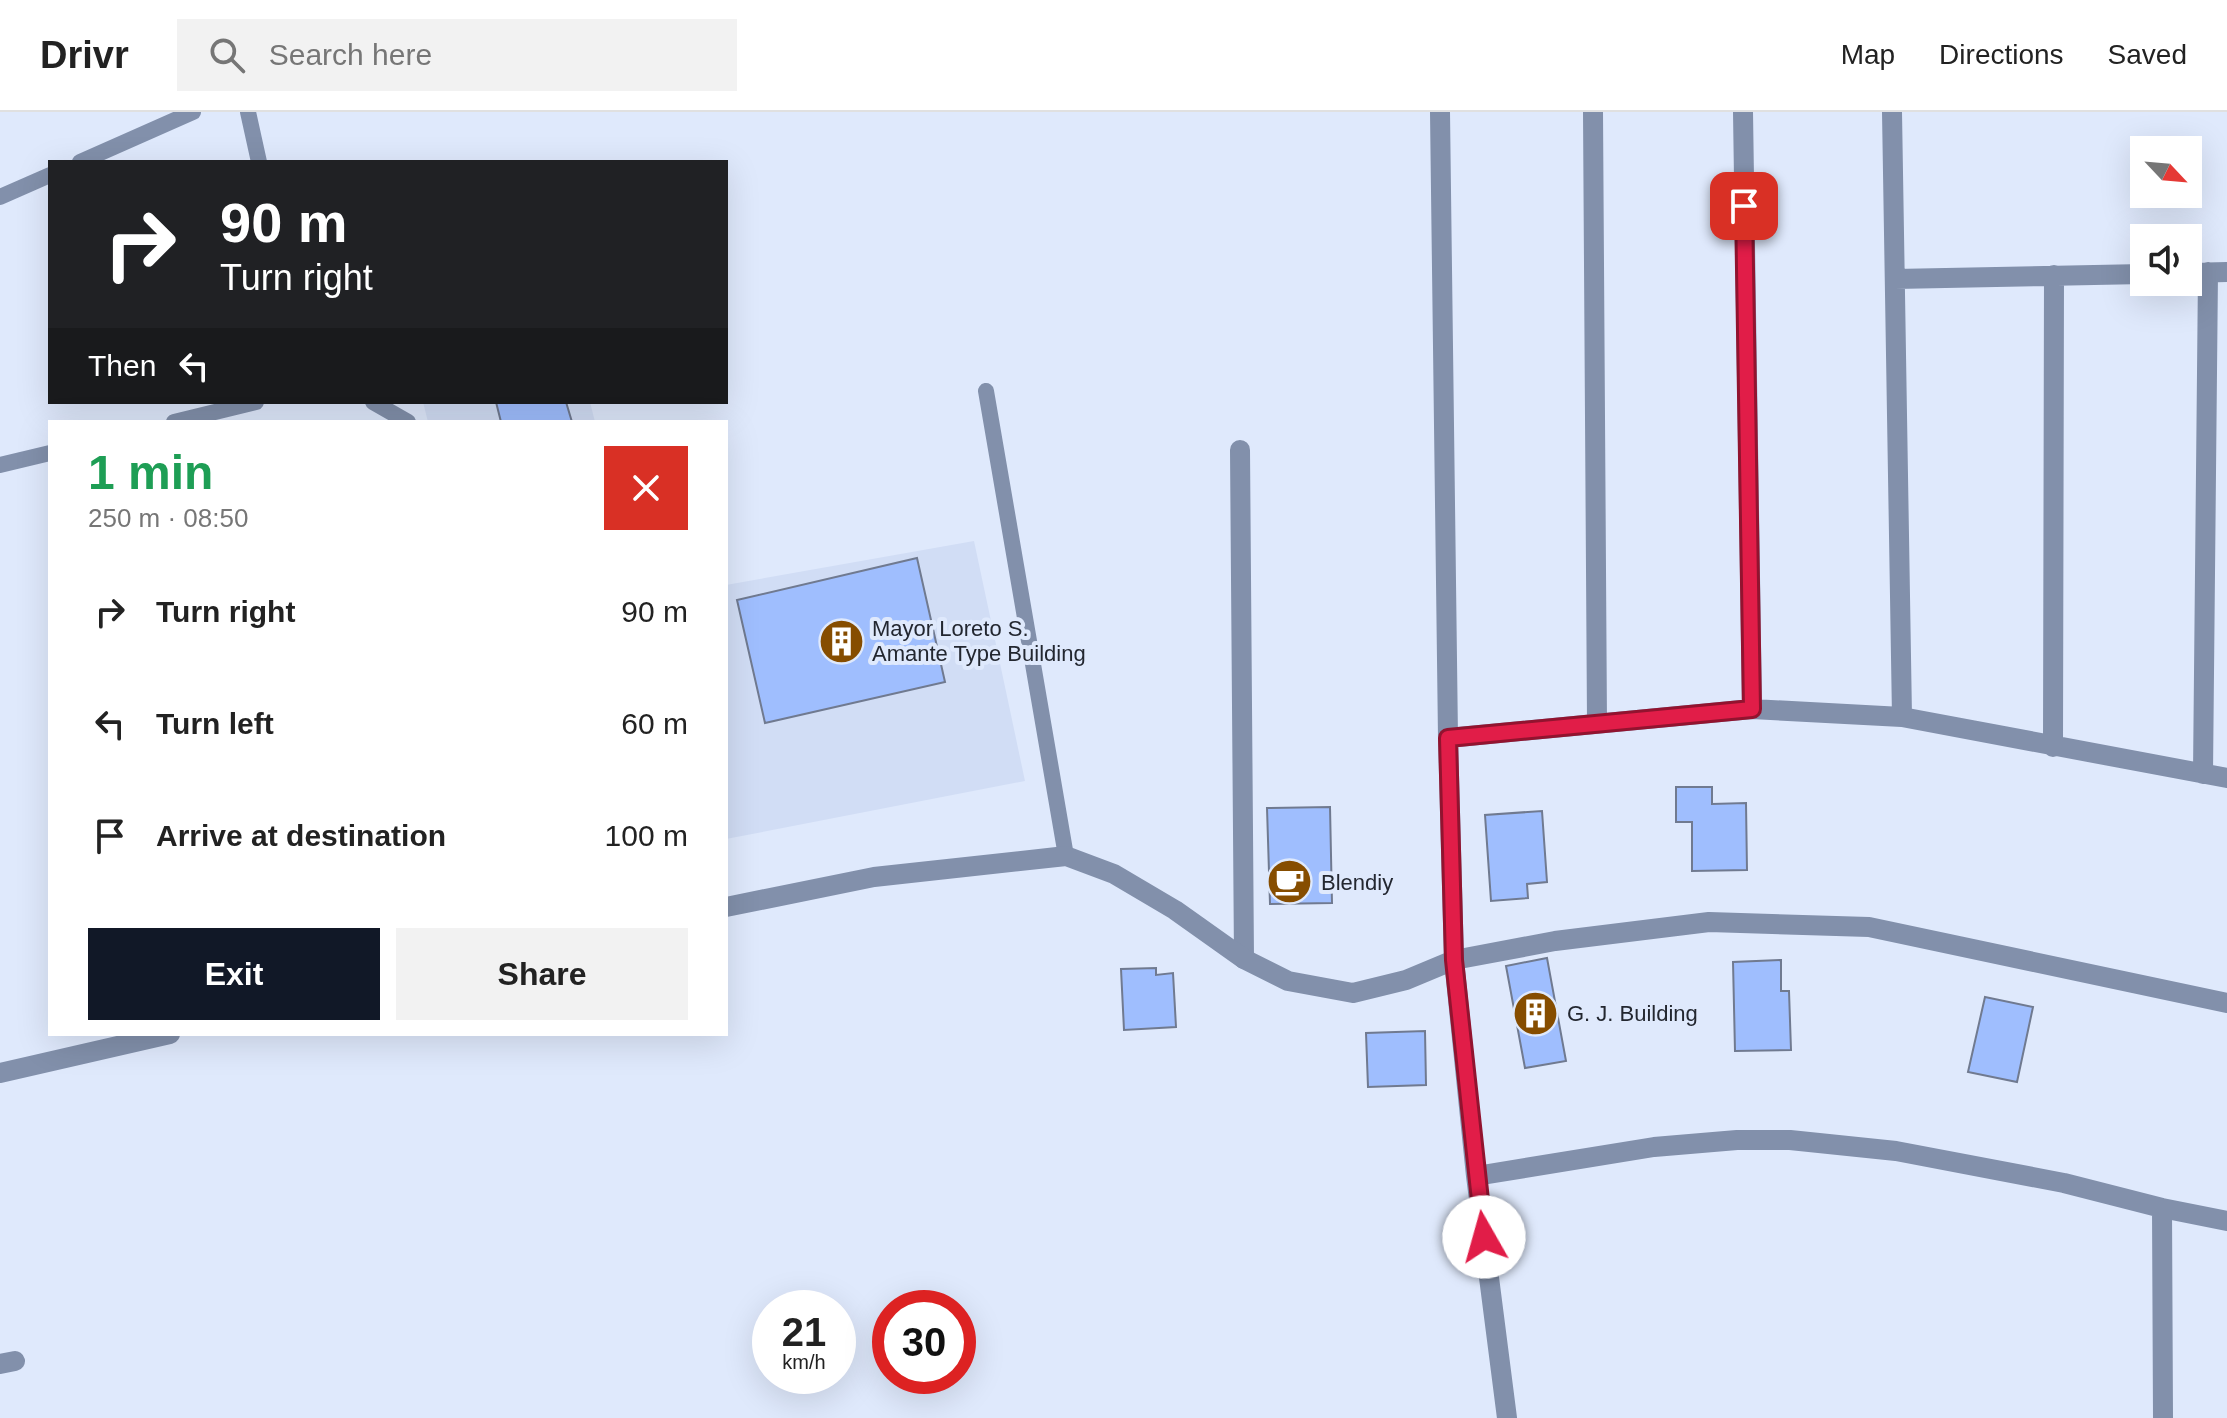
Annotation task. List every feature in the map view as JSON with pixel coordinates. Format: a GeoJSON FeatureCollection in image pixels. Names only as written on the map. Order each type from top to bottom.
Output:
{"type":"FeatureCollection","features":[{"type":"Feature","properties":{"kind":"street"},"geometry":{"type":"LineString","coordinates":[[1440,112],[1454,960],[1476,1176],[1507,1418]]}},
{"type":"Feature","properties":{"kind":"street"},"geometry":{"type":"LineString","coordinates":[[1593,112],[1597,722]]}},
{"type":"Feature","properties":{"kind":"street"},"geometry":{"type":"LineString","coordinates":[[1743,112],[1752,709]]}},
{"type":"Feature","properties":{"kind":"street"},"geometry":{"type":"LineString","coordinates":[[1892,112],[1902,717]]}},
{"type":"Feature","properties":{"kind":"street"},"geometry":{"type":"LineString","coordinates":[[2203,774],[2208,272]]}},
{"type":"Feature","properties":{"kind":"street"},"geometry":{"type":"LineString","coordinates":[[1895,279],[2130,274]]}},
{"type":"Feature","properties":{"kind":"street"},"geometry":{"type":"LineString","coordinates":[[2053,747],[2054,275]]}},
{"type":"Feature","properties":{"kind":"street"},"geometry":{"type":"LineString","coordinates":[[1240,450],[1244,959]]}},
{"type":"Feature","properties":{"kind":"street"},"geometry":{"type":"LineString","coordinates":[[1448,738],[1752,709],[1902,717],[2227,778]]}},
{"type":"Feature","properties":{"kind":"street"},"geometry":{"type":"LineString","coordinates":[[728,907],[874,877],[1066,856],[1114,874],[1175,910],[1244,959],[1288,981],[1353,993],[1406,980],[1454,960],[1555,941],[1709,922],[1869,927],[2227,1003]]}},
{"type":"Feature","properties":{"kind":"street"},"geometry":{"type":"LineString","coordinates":[[0,1073],[161,1036]]}},
{"type":"Feature","properties":{"kind":"street"},"geometry":{"type":"LineString","coordinates":[[1476,1176],[1654,1147],[1737,1140],[1790,1140],[1896,1151],[2064,1183],[2227,1221]]}},
{"type":"Feature","properties":{"kind":"street"},"geometry":{"type":"LineString","coordinates":[[2162,1208],[2163,1418]]}},
{"type":"Feature","properties":{"kind":"lane"},"geometry":{"type":"LineString","coordinates":[[85,160],[193,112]]}},
{"type":"Feature","properties":{"kind":"lane"},"geometry":{"type":"LineString","coordinates":[[248,112],[259,160]]}},
{"type":"Feature","properties":{"kind":"lane"},"geometry":{"type":"LineString","coordinates":[[0,197],[48,176]]}},
{"type":"Feature","properties":{"kind":"lane"},"geometry":{"type":"LineString","coordinates":[[986,391],[1066,856]]}},
{"type":"Feature","properties":{"kind":"lane"},"geometry":{"type":"LineString","coordinates":[[182,420],[248,404]]}},
{"type":"Feature","properties":{"kind":"lane"},"geometry":{"type":"LineString","coordinates":[[376,404],[404,420]]}},
{"type":"Feature","properties":{"kind":"lane"},"geometry":{"type":"LineString","coordinates":[[0,465],[48,453]]}},
{"type":"Feature","properties":{"kind":"shaded area"},"geometry":{"type":"Polygon","coordinates":[[[424,404],[590,404],[594,420],[428,420],[424,404]]]}},
{"type":"Feature","properties":{"kind":"shaded area"},"geometry":{"type":"Polygon","coordinates":[[[974,541],[1025,781],[728,839],[728,585],[974,541]]]}},
{"type":"Feature","properties":{"kind":"building"},"geometry":{"type":"Polygon","coordinates":[[[496,404],[567,404],[571,420],[500,420],[496,404]]]}},
{"type":"Feature","properties":{"kind":"building","name":"Mayor Loreto S. Amante Type Building"},"geometry":{"type":"Polygon","coordinates":[[[917,558],[945,682],[765,723],[737,600],[917,558]]]}},
{"type":"Feature","properties":{"kind":"building"},"geometry":{"type":"Polygon","coordinates":[[[1676,787],[1712,787],[1712,804],[1746,803],[1747,870],[1692,871],[1692,822],[1676,822],[1676,787]]]}},
{"type":"Feature","properties":{"kind":"building"},"geometry":{"type":"Polygon","coordinates":[[[1330,807],[1332,903],[1270,904],[1267,808],[1330,807]]]}},
{"type":"Feature","properties":{"kind":"building"},"geometry":{"type":"Polygon","coordinates":[[[1542,811],[1547,882],[1527,884],[1528,898],[1491,901],[1485,815],[1542,811]]]}},
{"type":"Feature","properties":{"kind":"building","name":"G. J. Building"},"geometry":{"type":"Polygon","coordinates":[[[1547,958],[1566,1061],[1525,1068],[1506,966],[1547,958]]]}},
{"type":"Feature","properties":{"kind":"building"},"geometry":{"type":"Polygon","coordinates":[[[1781,960],[1781,991],[1789,991],[1791,1050],[1735,1051],[1733,962],[1781,960]]]}},
{"type":"Feature","properties":{"kind":"building"},"geometry":{"type":"Polygon","coordinates":[[[1156,968],[1156,975],[1173,973],[1176,1027],[1124,1030],[1121,969],[1156,968]]]}},
{"type":"Feature","properties":{"kind":"building"},"geometry":{"type":"Polygon","coordinates":[[[1985,997],[2033,1007],[2017,1082],[1968,1072],[1985,997]]]}},
{"type":"Feature","properties":{"kind":"building"},"geometry":{"type":"Polygon","coordinates":[[[1425,1031],[1426,1085],[1368,1087],[1366,1033],[1425,1031]]]}},
{"type":"Feature","properties":{"kind":"place","name":"Mayor Loreto S. Amante Type Building"},"geometry":{"type":"Point","coordinates":[841,641]}},
{"type":"Feature","properties":{"kind":"place","name":"Blendiy"},"geometry":{"type":"Point","coordinates":[1290,882]}},
{"type":"Feature","properties":{"kind":"place","name":"G. J. Building"},"geometry":{"type":"Point","coordinates":[1536,1013]}},
{"type":"Feature","properties":{"kind":"route"},"geometry":{"type":"LineString","coordinates":[[1484,1237],[1454,960],[1448,738],[1752,709],[1744,206]]}}]}
